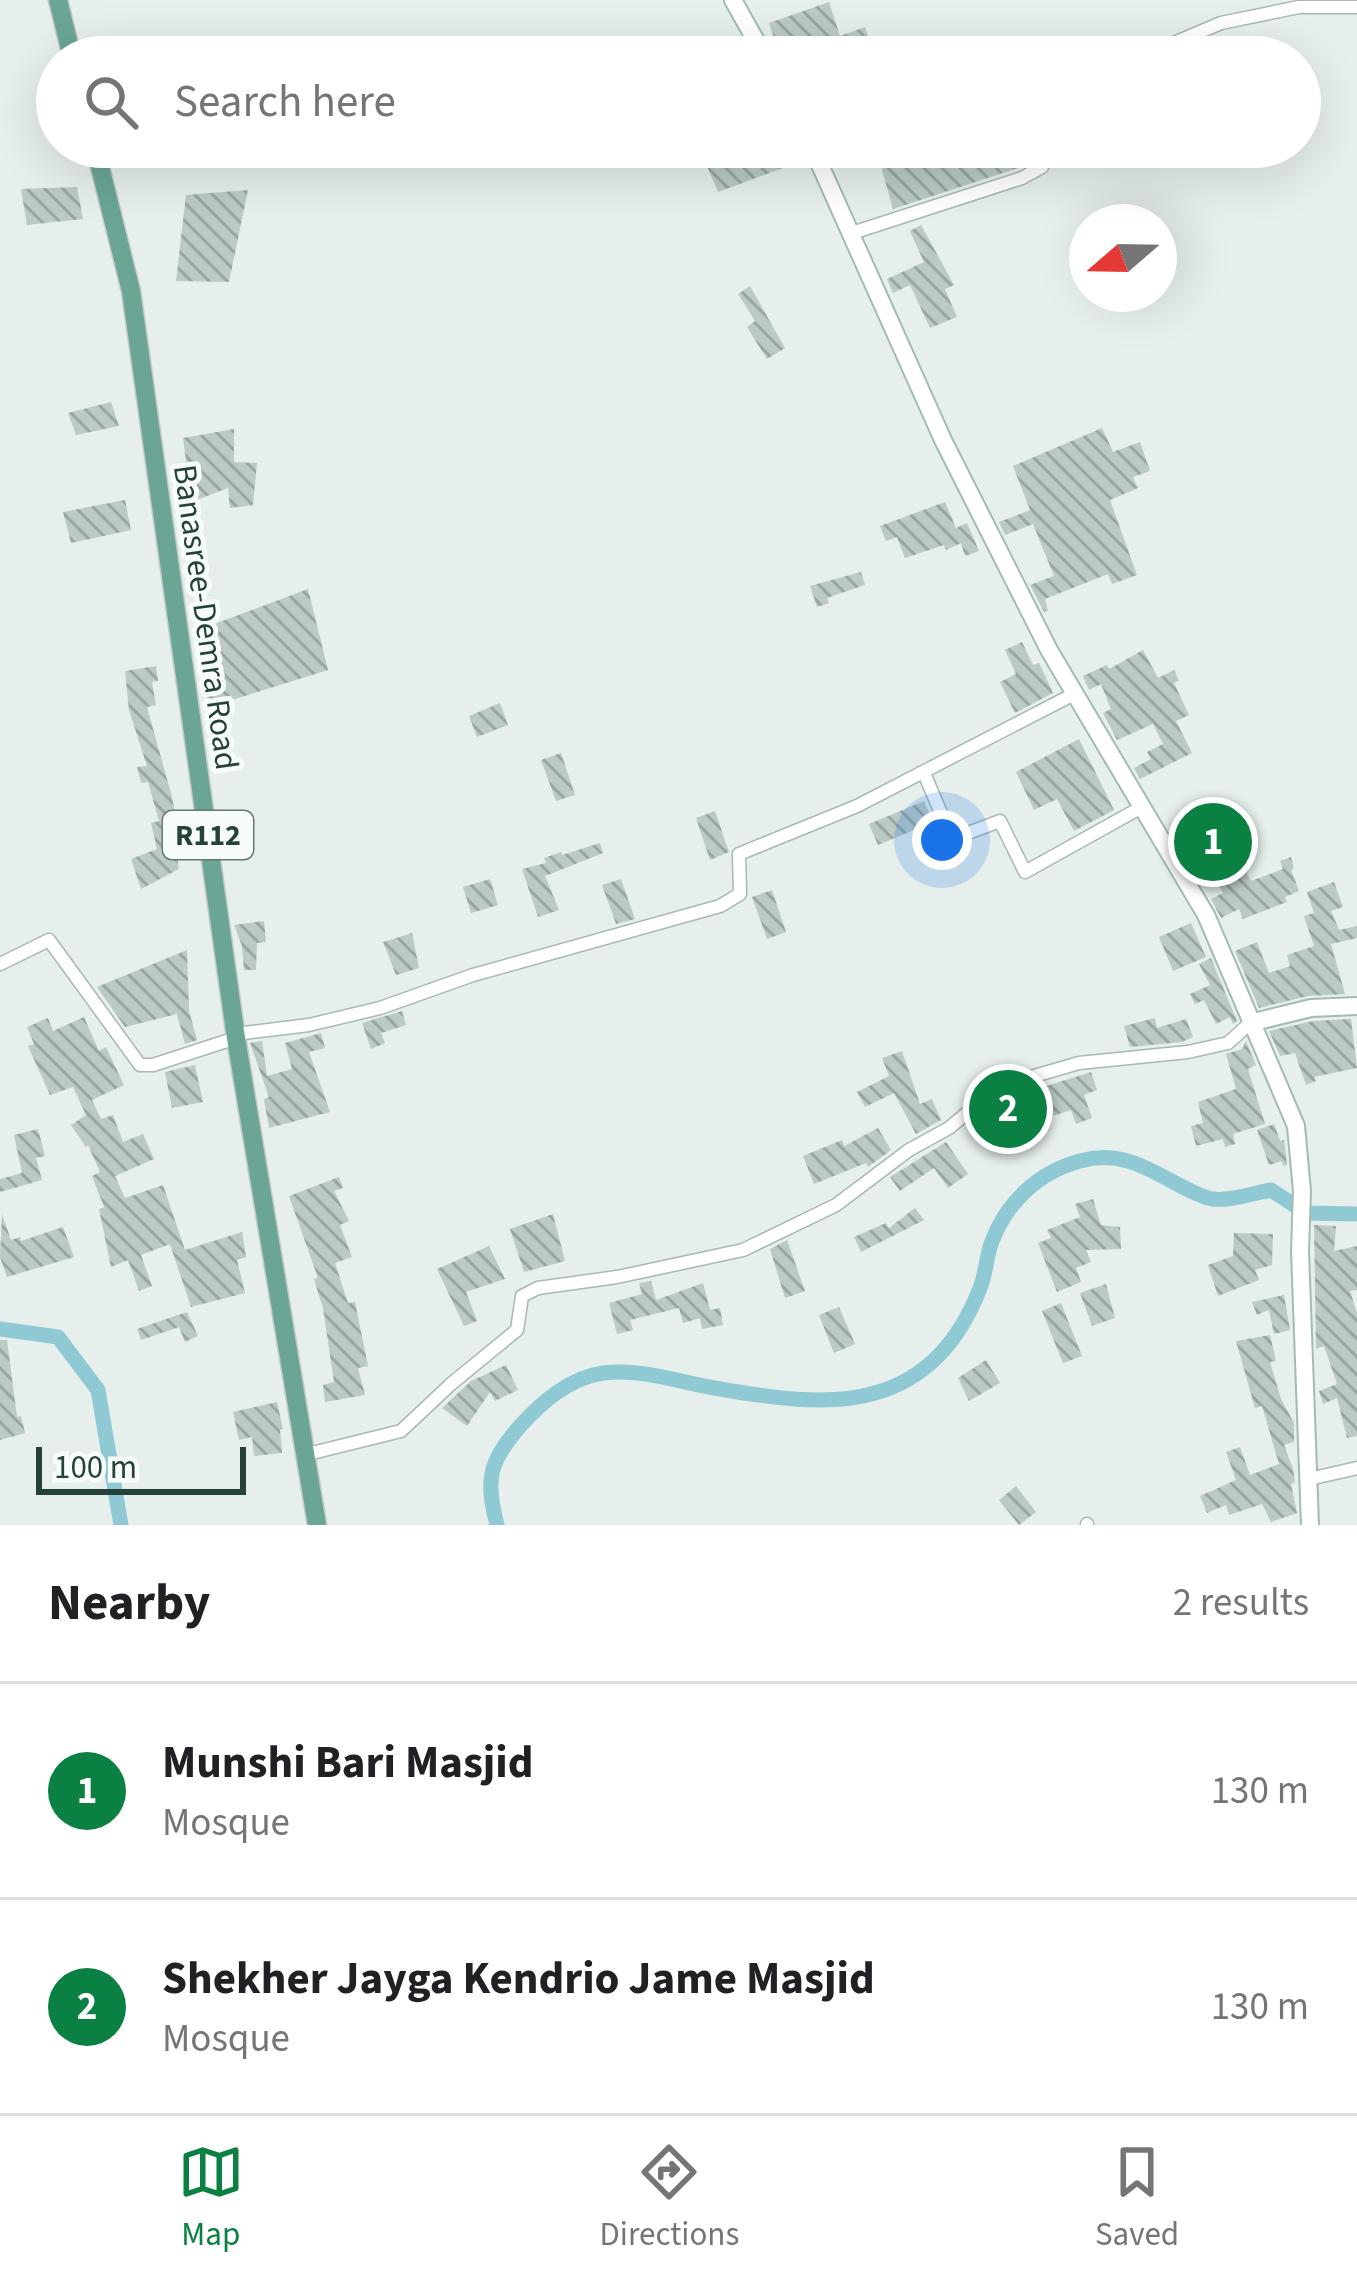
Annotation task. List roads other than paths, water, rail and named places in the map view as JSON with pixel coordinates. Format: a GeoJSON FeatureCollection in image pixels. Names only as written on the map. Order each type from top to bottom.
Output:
{"type":"FeatureCollection","features":[{"type":"Feature","properties":{"kind":"main road"},"geometry":{"type":"LineString","coordinates":[[58,0],[67,36]]}},
{"type":"Feature","properties":{"kind":"main road"},"geometry":{"type":"LineString","coordinates":[[733,0],[753,36]]}},
{"type":"Feature","properties":{"kind":"main road","name":"Banasree-Demra Road"},"geometry":{"type":"LineString","coordinates":[[100,168],[131,291],[236,1036],[317,1525]]}},
{"type":"Feature","properties":{"kind":"main road"},"geometry":{"type":"LineString","coordinates":[[822,168],[943,440],[1074,694],[1198,899],[1296,1126],[1302,1191],[1310,1525]]}},
{"type":"Feature","properties":{"kind":"main road"},"geometry":{"type":"LineString","coordinates":[[1250,1023],[1311,1008],[1357,1006]]}},
{"type":"Feature","properties":{"kind":"street"},"geometry":{"type":"LineString","coordinates":[[1191,36],[1222,23],[1299,7],[1357,7]]}},
{"type":"Feature","properties":{"kind":"street"},"geometry":{"type":"LineString","coordinates":[[852,233],[1040,168]]}},
{"type":"Feature","properties":{"kind":"street"},"geometry":{"type":"LineString","coordinates":[[0,964],[49,940],[140,1065],[153,1066],[236,1036],[380,1008],[473,975],[720,906],[740,894],[739,854],[856,806],[1074,694]]}},
{"type":"Feature","properties":{"kind":"street"},"geometry":{"type":"LineString","coordinates":[[924,773],[952,839],[1000,821],[1025,872],[1140,808]]}},
{"type":"Feature","properties":{"kind":"street"},"geometry":{"type":"LineString","coordinates":[[308,1454],[401,1431],[518,1330],[522,1295],[538,1288],[743,1250],[836,1205],[980,1102],[1024,1079],[1079,1063],[1228,1043],[1250,1023]]}},
{"type":"Feature","properties":{"kind":"street"},"geometry":{"type":"LineString","coordinates":[[1309,1479],[1357,1468]]}},
{"type":"Feature","properties":{"kind":"waterway"},"geometry":{"type":"LineString","coordinates":[[497,1525],[491,1483],[502,1450],[547,1400],[591,1376],[633,1373],[757,1395],[818,1400],[875,1393],[911,1378],[940,1354],[963,1324],[1005,1215],[1038,1181],[1065,1166],[1116,1158],[1208,1198],[1271,1190],[1306,1213],[1357,1214]]}},
{"type":"Feature","properties":{"kind":"waterway"},"geometry":{"type":"LineString","coordinates":[[0,1329],[58,1337],[98,1390],[121,1525]]}},
{"type":"Feature","properties":{"kind":"place","name":"Munshi Bari Masjid"},"geometry":{"type":"Point","coordinates":[1213,842]}},
{"type":"Feature","properties":{"kind":"place","name":"Shekher Jayga Kendrio Jame Masjid"},"geometry":{"type":"Point","coordinates":[1008,1109]}}]}
